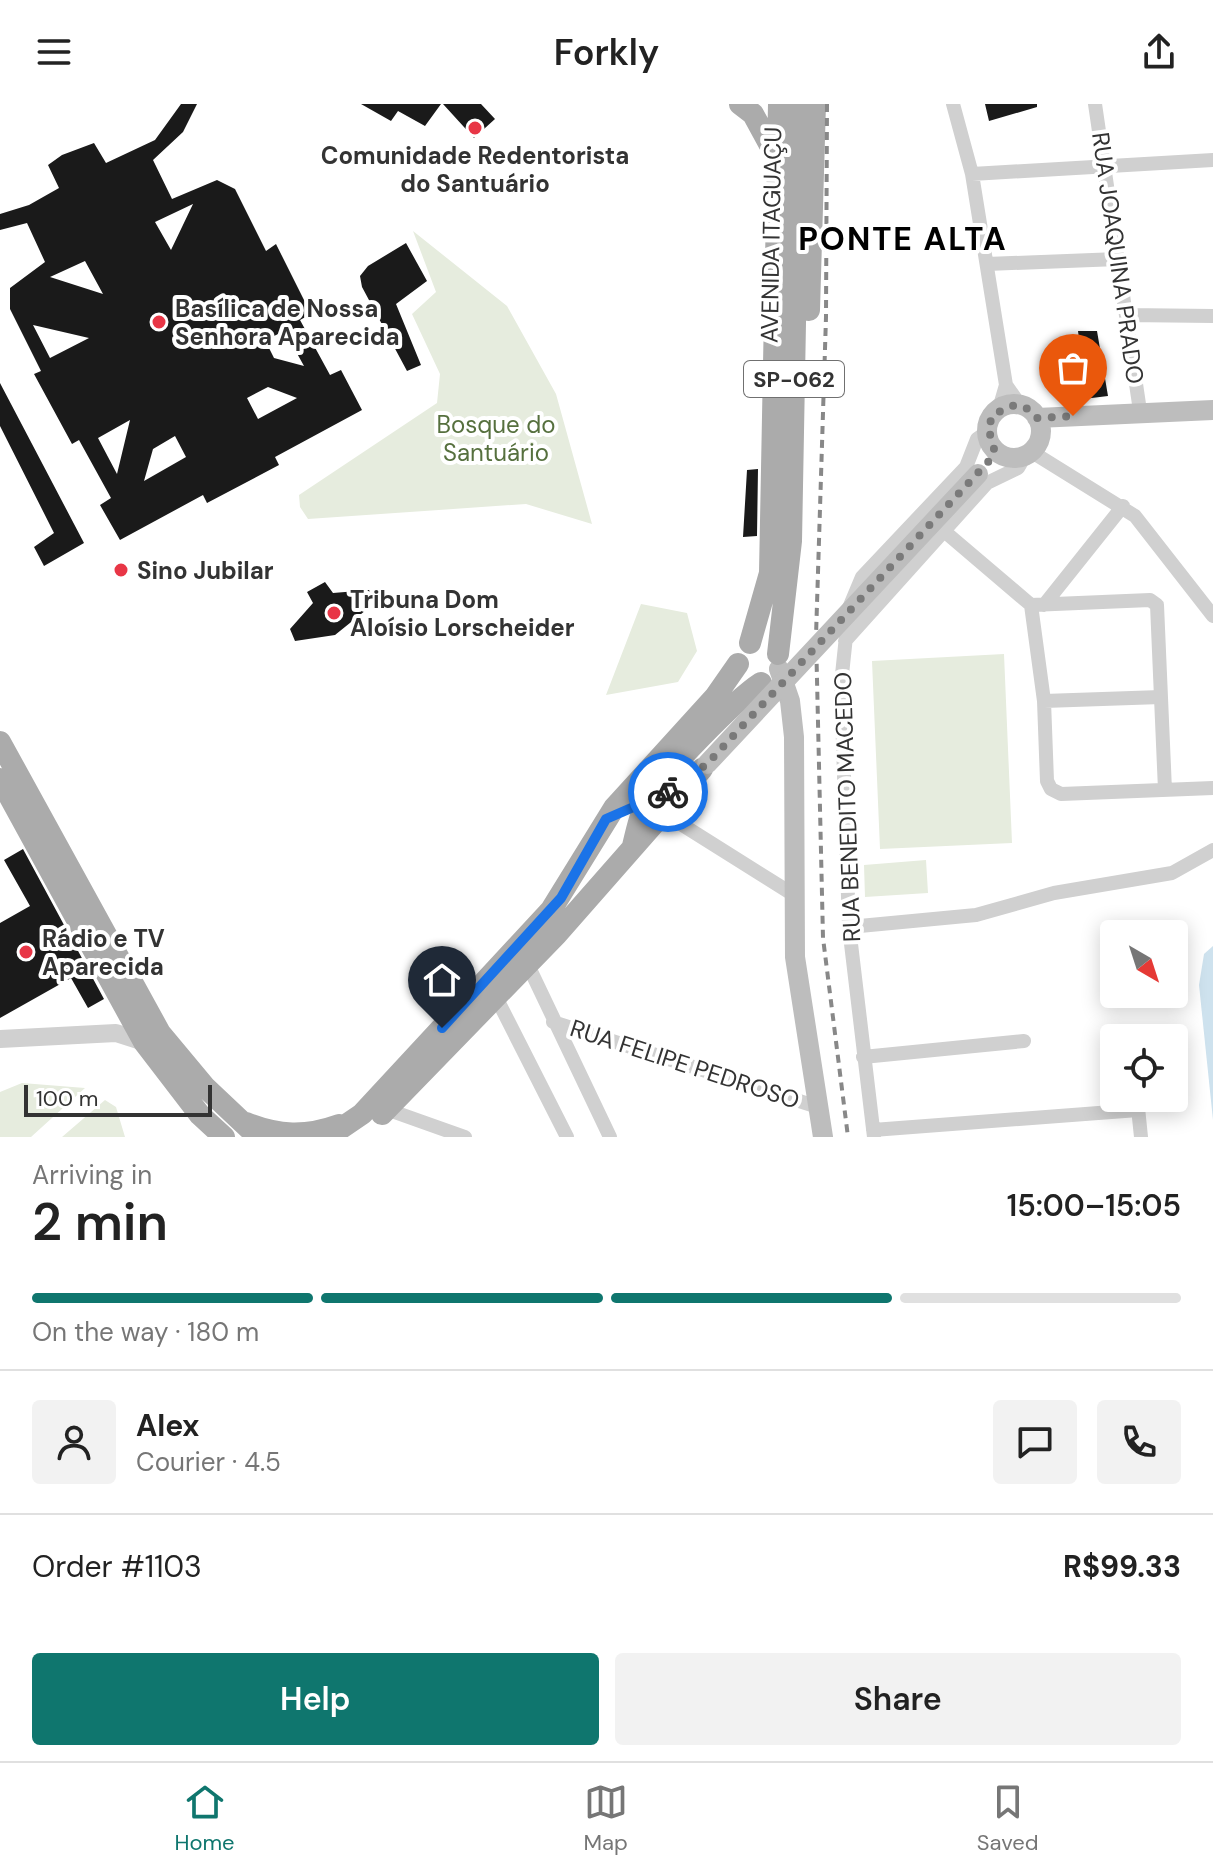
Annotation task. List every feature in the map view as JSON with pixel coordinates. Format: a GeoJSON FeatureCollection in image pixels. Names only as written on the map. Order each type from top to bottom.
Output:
{"type":"FeatureCollection","features":[{"type":"Feature","properties":{"kind":"main road"},"geometry":{"type":"LineString","coordinates":[[740,104],[753,114],[778,159]]}},
{"type":"Feature","properties":{"kind":"main road","name":"AVENIDA ITAGUAÇU"},"geometry":{"type":"LineString","coordinates":[[750,643],[770,573],[779,104]]}},
{"type":"Feature","properties":{"kind":"main road","name":"AVENIDA ITAGUAÇU"},"geometry":{"type":"LineString","coordinates":[[774,676],[791,541],[799,104]]}},
{"type":"Feature","properties":{"kind":"main road"},"geometry":{"type":"LineString","coordinates":[[794,381],[802,361],[811,281],[815,104]]}},
{"type":"Feature","properties":{"kind":"main road"},"geometry":{"type":"LineString","coordinates":[[990,454],[990,419],[999,409],[1020,405],[1034,440]]}},
{"type":"Feature","properties":{"kind":"main road"},"geometry":{"type":"LineString","coordinates":[[606,819],[655,808],[705,767],[990,454],[1034,440],[1073,416],[1213,410]]}},
{"type":"Feature","properties":{"kind":"main road"},"geometry":{"type":"LineString","coordinates":[[750,643],[763,642],[794,737],[795,957],[823,1137]]}},
{"type":"Feature","properties":{"kind":"main road","name":"SP-062"},"geometry":{"type":"LineString","coordinates":[[357,1137],[487,997],[561,898],[606,819],[715,697],[738,664],[741,652],[750,643]]}},
{"type":"Feature","properties":{"kind":"main road"},"geometry":{"type":"LineString","coordinates":[[738,664],[743,676],[774,676]]}},
{"type":"Feature","properties":{"kind":"main road","name":"SP-062"},"geometry":{"type":"LineString","coordinates":[[328,1137],[362,1114],[487,997],[528,965],[628,855],[655,808],[735,704],[774,676]]}},
{"type":"Feature","properties":{"kind":"main road"},"geometry":{"type":"LineString","coordinates":[[0,742],[144,1042],[200,1115],[224,1137]]}},
{"type":"Feature","properties":{"kind":"main road"},"geometry":{"type":"LineString","coordinates":[[0,779],[170,1047],[258,1137]]}},
{"type":"Feature","properties":{"kind":"main road"},"geometry":{"type":"LineString","coordinates":[[592,843],[607,860],[628,855]]}},
{"type":"Feature","properties":{"kind":"main road"},"geometry":{"type":"LineString","coordinates":[[240,1120],[281,1135],[307,1137],[362,1114]]}},
{"type":"Feature","properties":{"kind":"street"},"geometry":{"type":"LineString","coordinates":[[953,104],[972,174],[1006,385],[999,409]]}},
{"type":"Feature","properties":{"kind":"street","name":"RUA JOAQUINA PRADO"},"geometry":{"type":"LineString","coordinates":[[1095,104],[1140,411]]}},
{"type":"Feature","properties":{"kind":"street"},"geometry":{"type":"LineString","coordinates":[[972,174],[1213,160]]}},
{"type":"Feature","properties":{"kind":"street"},"geometry":{"type":"LineString","coordinates":[[987,264],[1118,259]]}},
{"type":"Feature","properties":{"kind":"street"},"geometry":{"type":"LineString","coordinates":[[1127,315],[1213,316]]}},
{"type":"Feature","properties":{"kind":"street"},"geometry":{"type":"LineString","coordinates":[[1006,385],[1020,405]]}},
{"type":"Feature","properties":{"kind":"street"},"geometry":{"type":"LineString","coordinates":[[844,642],[852,597],[858,582],[966,467],[977,439],[990,454]]}},
{"type":"Feature","properties":{"kind":"street"},"geometry":{"type":"LineString","coordinates":[[1034,440],[1123,506],[1159,543],[1213,616]]}},
{"type":"Feature","properties":{"kind":"street","name":"RUA BENEDITO MACEDO"},"geometry":{"type":"LineString","coordinates":[[874,1133],[849,927],[841,684],[844,642],[990,481],[1018,468],[1034,440]]}},
{"type":"Feature","properties":{"kind":"street"},"geometry":{"type":"LineString","coordinates":[[1123,506],[1037,605],[1047,781],[1051,789],[1061,794],[1213,788]]}},
{"type":"Feature","properties":{"kind":"street"},"geometry":{"type":"LineString","coordinates":[[944,531],[1037,605],[1155,602],[1159,610],[1165,790]]}},
{"type":"Feature","properties":{"kind":"street"},"geometry":{"type":"LineString","coordinates":[[1044,701],[1161,697]]}},
{"type":"Feature","properties":{"kind":"street"},"geometry":{"type":"LineString","coordinates":[[655,808],[794,895]]}},
{"type":"Feature","properties":{"kind":"street"},"geometry":{"type":"LineString","coordinates":[[849,927],[976,915],[1054,893],[1172,873],[1213,850]]}},
{"type":"Feature","properties":{"kind":"street"},"geometry":{"type":"LineString","coordinates":[[528,965],[610,1137]]}},
{"type":"Feature","properties":{"kind":"street"},"geometry":{"type":"LineString","coordinates":[[487,997],[567,1137]]}},
{"type":"Feature","properties":{"kind":"street","name":"RUA FELIPE PEDROSO"},"geometry":{"type":"LineString","coordinates":[[553,1022],[818,1107]]}},
{"type":"Feature","properties":{"kind":"street"},"geometry":{"type":"LineString","coordinates":[[0,1039],[116,1033],[144,1042]]}},
{"type":"Feature","properties":{"kind":"street"},"geometry":{"type":"LineString","coordinates":[[863,1057],[1024,1041]]}},
{"type":"Feature","properties":{"kind":"street"},"geometry":{"type":"LineString","coordinates":[[874,1133],[1100,1108]]}},
{"type":"Feature","properties":{"kind":"street"},"geometry":{"type":"LineString","coordinates":[[386,1109],[465,1137]]}},
{"type":"Feature","properties":{"kind":"street"},"geometry":{"type":"LineString","coordinates":[[1139,1112],[1141,1137]]}},
{"type":"Feature","properties":{"kind":"green space","name":"Bosque do Santuário"},"geometry":{"type":"Polygon","coordinates":[[[413,231],[507,306],[556,394],[592,524],[526,504],[308,519],[300,507],[299,495],[437,403],[440,374],[412,314],[436,292],[413,231]]]}},
{"type":"Feature","properties":{"kind":"green space"},"geometry":{"type":"Polygon","coordinates":[[[641,604],[687,613],[697,651],[678,682],[606,695],[641,604]]]}},
{"type":"Feature","properties":{"kind":"green space"},"geometry":{"type":"Polygon","coordinates":[[[1004,654],[1012,843],[880,849],[872,661],[1004,654]]]}},
{"type":"Feature","properties":{"kind":"green space"},"geometry":{"type":"Polygon","coordinates":[[[926,860],[928,893],[865,897],[864,865],[926,860]]]}},
{"type":"Feature","properties":{"kind":"green space"},"geometry":{"type":"Polygon","coordinates":[[[22,1083],[85,1088],[31,1137],[0,1137],[0,1092],[22,1083]]]}},
{"type":"Feature","properties":{"kind":"green space"},"geometry":{"type":"Polygon","coordinates":[[[105,1100],[116,1107],[125,1137],[62,1137],[105,1100]]]}},
{"type":"Feature","properties":{"kind":"water"},"geometry":{"type":"Polygon","coordinates":[[[1213,946],[1213,1120],[1199,985],[1204,954],[1213,946]]]}},
{"type":"Feature","properties":{"kind":"building","name":"Basílica de Nossa Senhora Aparecida"},"geometry":{"type":"Polygon","coordinates":[[[181,104],[197,104],[183,132],[153,160],[172,199],[217,180],[235,189],[266,251],[276,244],[311,314],[300,320],[330,375],[341,370],[362,410],[275,457],[279,465],[207,503],[203,495],[120,540],[100,505],[111,498],[79,440],[72,444],[34,374],[41,371],[10,309],[10,288],[45,262],[27,223],[0,230],[0,214],[29,205],[59,188],[48,165],[62,155],[94,143],[106,163],[155,140],[181,104]],[[193,204],[155,222],[171,250],[193,204]],[[85,261],[50,277],[103,294],[85,261]],[[33,325],[50,358],[89,338],[33,325]],[[285,331],[265,340],[274,358],[304,366],[285,331]],[[268,387],[247,398],[258,419],[297,398],[268,387]],[[130,420],[98,438],[117,474],[130,420]],[[175,436],[153,449],[144,481],[186,457],[175,436]]]}},
{"type":"Feature","properties":{"kind":"building","name":"Comunidade Redentorista do Santuário"},"geometry":{"type":"Polygon","coordinates":[[[361,104],[441,104],[425,126],[398,111],[391,121],[361,104]]]}},
{"type":"Feature","properties":{"kind":"building","name":"Comunidade Redentorista do Santuário"},"geometry":{"type":"Polygon","coordinates":[[[443,104],[481,104],[495,119],[474,138],[443,104]]]}},
{"type":"Feature","properties":{"kind":"building"},"geometry":{"type":"Polygon","coordinates":[[[985,104],[1037,104],[1037,107],[989,121],[985,104]]]}},
{"type":"Feature","properties":{"kind":"building"},"geometry":{"type":"Polygon","coordinates":[[[406,243],[427,281],[396,304],[421,365],[407,371],[362,287],[360,276],[368,266],[406,243]]]}},
{"type":"Feature","properties":{"kind":"building"},"geometry":{"type":"Polygon","coordinates":[[[1078,331],[1097,331],[1108,396],[1067,401],[1065,378],[1084,376],[1078,331]]]}},
{"type":"Feature","properties":{"kind":"building"},"geometry":{"type":"Polygon","coordinates":[[[0,383],[84,543],[44,566],[34,547],[54,533],[0,426],[0,383]]]}},
{"type":"Feature","properties":{"kind":"building"},"geometry":{"type":"Polygon","coordinates":[[[758,469],[757,536],[743,537],[747,470],[758,469]]]}},
{"type":"Feature","properties":{"kind":"building","name":"Tribuna Dom Aloísio Lorscheider"},"geometry":{"type":"Polygon","coordinates":[[[325,582],[333,593],[369,590],[376,602],[335,635],[295,641],[290,629],[313,603],[307,592],[325,582]]]}},
{"type":"Feature","properties":{"kind":"building"},"geometry":{"type":"Polygon","coordinates":[[[23,849],[104,999],[88,1008],[71,978],[0,1018],[0,923],[30,906],[4,860],[23,849]]]}},
{"type":"Feature","properties":{"kind":"railway"},"geometry":{"type":"LineString","coordinates":[[827,104],[826,317],[816,636],[823,938],[848,1137]]}},
{"type":"Feature","properties":{"kind":"way so far"},"geometry":{"type":"LineString","coordinates":[[668,792],[707,764],[989,461],[994,449],[988,438],[988,427],[990,419],[999,409],[1015,405],[1025,407],[1037,418],[1073,416]]}},
{"type":"Feature","properties":{"kind":"place","name":"Comunidade Redentorista do Santuário"},"geometry":{"type":"Point","coordinates":[475,128]}},
{"type":"Feature","properties":{"kind":"place","name":"Basílica de Nossa Senhora Aparecida"},"geometry":{"type":"Point","coordinates":[159,322]}},
{"type":"Feature","properties":{"kind":"place","name":"Sino Jubilar"},"geometry":{"type":"Point","coordinates":[121,570]}},
{"type":"Feature","properties":{"kind":"place","name":"Tribuna Dom Aloísio Lorscheider"},"geometry":{"type":"Point","coordinates":[334,613]}},
{"type":"Feature","properties":{"kind":"place","name":"Rádio e TV Aparecida"},"geometry":{"type":"Point","coordinates":[26,952]}},
{"type":"Feature","properties":{"kind":"district","name":"PONTE ALTA"},"geometry":{"type":"Point","coordinates":[903,239]}},
{"type":"Feature","properties":{"kind":"route"},"geometry":{"type":"LineString","coordinates":[[442,1028],[561,898],[606,819],[668,792]]}}]}
